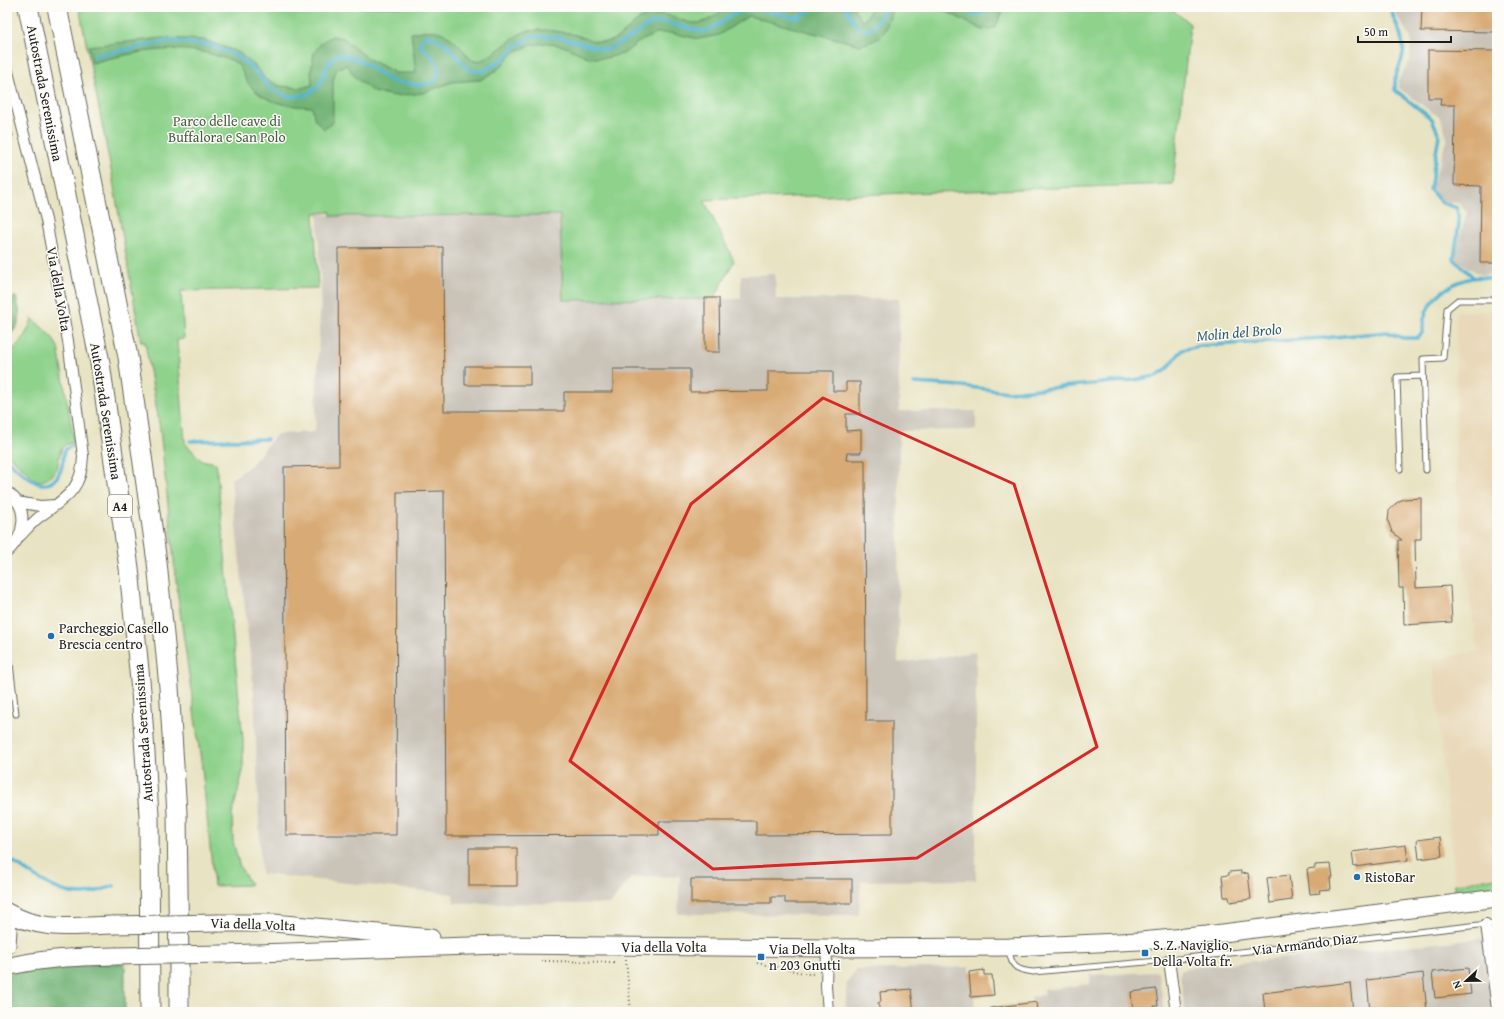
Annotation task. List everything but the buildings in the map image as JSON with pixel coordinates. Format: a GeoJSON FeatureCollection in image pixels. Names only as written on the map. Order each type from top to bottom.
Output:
{"type":"FeatureCollection","features":[{"type":"Feature","properties":{"kind":"highway","name":"Autostrada Serenissima"},"geometry":{"type":"LineString","coordinates":[[28,7],[100,363],[129,568],[141,691],[149,815],[150,1012]]}},
{"type":"Feature","properties":{"kind":"highway","name":"Autostrada Serenissima"},"geometry":{"type":"LineString","coordinates":[[57,7],[128,357],[157,562],[169,687],[177,812],[179,1012]]}},
{"type":"Feature","properties":{"kind":"main road","name":"Via Armando Diaz"},"geometry":{"type":"LineString","coordinates":[[946,947],[1009,947],[1140,941],[1207,936],[1497,898]]}},
{"type":"Feature","properties":{"kind":"main road","name":"Via della Volta"},"geometry":{"type":"LineString","coordinates":[[7,912],[23,920],[55,927],[274,923],[500,945]]}},
{"type":"Feature","properties":{"kind":"main road"},"geometry":{"type":"LineString","coordinates":[[7,924],[7,945]]}},
{"type":"Feature","properties":{"kind":"main road","name":"Via della Volta"},"geometry":{"type":"LineString","coordinates":[[7,967],[39,961],[76,957],[500,945],[827,948],[946,947]]}},
{"type":"Feature","properties":{"kind":"street","name":"Via della Volta"},"geometry":{"type":"LineString","coordinates":[[7,68],[46,220],[68,341],[83,456],[81,475],[78,483],[65,500],[39,518],[20,536],[7,552]]}},
{"type":"Feature","properties":{"kind":"street"},"geometry":{"type":"LineString","coordinates":[[7,492],[17,502],[22,513],[23,524],[20,536]]}},
{"type":"Feature","properties":{"kind":"street"},"geometry":{"type":"LineString","coordinates":[[17,502],[40,506],[56,505]]}},
{"type":"Feature","properties":{"kind":"street"},"geometry":{"type":"LineString","coordinates":[[1486,924],[1497,1009]]}},
{"type":"Feature","properties":{"kind":"street"},"geometry":{"type":"LineString","coordinates":[[827,948],[826,986],[828,1012]]}},
{"type":"Feature","properties":{"kind":"street"},"geometry":{"type":"LineString","coordinates":[[1169,960],[1176,1012]]}},
{"type":"Feature","properties":{"kind":"lane"},"geometry":{"type":"LineString","coordinates":[[1426,470],[1423,359],[1443,358],[1447,309],[1458,300],[1497,300]]}},
{"type":"Feature","properties":{"kind":"lane"},"geometry":{"type":"LineString","coordinates":[[1400,469],[1397,377],[1423,376]]}},
{"type":"Feature","properties":{"kind":"lane"},"geometry":{"type":"LineString","coordinates":[[7,640],[16,714]]}},
{"type":"Feature","properties":{"kind":"lane","name":"Via Armando Diaz"},"geometry":{"type":"LineString","coordinates":[[1009,947],[1010,960],[1014,966],[1021,970],[1033,972],[1169,960],[1497,923]]}},
{"type":"Feature","properties":{"kind":"path"},"geometry":{"type":"LineString","coordinates":[[624,947],[631,1012]]}},
{"type":"Feature","properties":{"kind":"highlighted area"},"geometry":{"type":"Polygon","coordinates":[[[823,398],[1014,484],[1097,747],[917,858],[713,869],[570,761],[691,504],[823,398]]]}},
{"type":"Feature","properties":{"kind":"shaded area"},"geometry":{"type":"Polygon","coordinates":[[[1395,7],[1497,7],[1497,274],[1481,275],[1456,260],[1458,243],[1467,212],[1460,203],[1445,202],[1435,198],[1432,187],[1447,138],[1444,126],[1439,117],[1399,88],[1398,81],[1410,60],[1411,38],[1395,13],[1395,7]]]}},
{"type":"Feature","properties":{"kind":"shaded area"},"geometry":{"type":"Polygon","coordinates":[[[317,210],[331,216],[560,215],[563,300],[741,299],[741,275],[775,274],[776,299],[899,299],[899,411],[976,411],[976,430],[899,431],[898,663],[976,652],[976,880],[861,881],[859,915],[678,914],[680,876],[632,877],[610,904],[454,903],[453,894],[261,874],[254,693],[231,479],[250,466],[277,434],[315,432],[321,290],[317,210]]]}},
{"type":"Feature","properties":{"kind":"shaded area"},"geometry":{"type":"Polygon","coordinates":[[[1456,311],[1497,312],[1497,877],[1455,884],[1433,660],[1478,651],[1461,545],[1456,478],[1456,311]]]}},
{"type":"Feature","properties":{"kind":"shaded area"},"geometry":{"type":"Polygon","coordinates":[[[1497,937],[1497,1012],[1185,1012],[1180,973],[1186,968],[1497,937]]]}},
{"type":"Feature","properties":{"kind":"shaded area"},"geometry":{"type":"Polygon","coordinates":[[[969,967],[976,1010],[1032,1003],[1031,997],[1044,995],[1043,990],[1090,984],[1090,975],[1157,972],[1159,976],[1164,1012],[845,1012],[847,983],[856,970],[969,967]]]}},
{"type":"Feature","properties":{"kind":"green space","name":"Parco delle cave di Buffalora e San Polo"},"geometry":{"type":"Polygon","coordinates":[[[79,7],[1169,7],[1190,24],[1173,184],[704,200],[734,261],[714,299],[563,300],[560,215],[331,216],[331,212],[314,213],[318,288],[181,291],[184,339],[177,340],[185,443],[201,460],[216,463],[243,740],[243,771],[232,815],[233,842],[240,867],[251,885],[214,886],[202,768],[177,590],[160,429],[145,342],[141,342],[112,175],[79,7]]]}},
{"type":"Feature","properties":{"kind":"green space"},"geometry":{"type":"Polygon","coordinates":[[[726,7],[853,7],[862,21],[867,17],[872,7],[893,7],[884,33],[869,43],[860,45],[748,16],[719,35],[699,39],[671,33],[657,33],[639,42],[623,54],[605,58],[590,58],[563,46],[547,43],[532,45],[516,51],[497,70],[480,80],[452,82],[423,93],[396,96],[373,92],[355,77],[347,65],[337,68],[333,80],[333,123],[324,129],[315,120],[312,107],[286,105],[269,100],[254,90],[246,80],[241,68],[233,61],[203,52],[187,50],[155,50],[123,55],[92,63],[89,46],[163,38],[204,40],[238,52],[256,67],[265,79],[280,86],[302,88],[312,85],[311,71],[314,53],[322,42],[332,36],[343,38],[369,59],[396,73],[416,73],[411,33],[420,31],[428,30],[440,32],[446,35],[458,44],[470,58],[475,61],[486,58],[514,38],[527,31],[543,30],[569,33],[591,40],[604,42],[611,41],[634,23],[646,16],[661,14],[698,23],[712,18],[726,7]]]}},
{"type":"Feature","properties":{"kind":"green space"},"geometry":{"type":"Polygon","coordinates":[[[937,7],[1005,7],[995,28],[983,30],[937,7]]]}},
{"type":"Feature","properties":{"kind":"green space"},"geometry":{"type":"Polygon","coordinates":[[[14,297],[16,297],[20,316],[16,328],[7,339],[7,308],[14,297]]]}},
{"type":"Feature","properties":{"kind":"green space"},"geometry":{"type":"Polygon","coordinates":[[[32,318],[52,337],[58,347],[74,442],[65,445],[61,449],[57,469],[51,477],[42,481],[35,480],[7,454],[7,357],[25,335],[32,318]]]}},
{"type":"Feature","properties":{"kind":"green space"},"geometry":{"type":"Polygon","coordinates":[[[1497,877],[1497,883],[1492,884],[1493,889],[1490,892],[1460,896],[1455,893],[1455,884],[1497,877]]]}},
{"type":"Feature","properties":{"kind":"green space"},"geometry":{"type":"Polygon","coordinates":[[[125,963],[125,1012],[7,1012],[7,974],[25,968],[125,963]]]}},
{"type":"Feature","properties":{"kind":"waterway"},"geometry":{"type":"LineString","coordinates":[[94,56],[171,41],[210,45],[235,55],[251,67],[271,89],[289,97],[306,95],[319,86],[328,64],[338,54],[357,59],[393,82],[421,85],[437,80],[439,68],[430,54],[420,46],[424,36],[434,37],[447,45],[469,70],[482,72],[502,60],[516,46],[533,36],[558,37],[607,50],[650,24],[664,22],[704,32],[718,25],[731,15],[753,8],[797,18],[811,10],[813,7]]}},
{"type":"Feature","properties":{"kind":"waterway"},"geometry":{"type":"LineString","coordinates":[[845,7],[860,29],[870,30],[879,20],[885,7]]}},
{"type":"Feature","properties":{"kind":"waterway"},"geometry":{"type":"LineString","coordinates":[[955,7],[974,14],[984,13],[992,7]]}},
{"type":"Feature","properties":{"kind":"waterway"},"geometry":{"type":"LineString","coordinates":[[1391,7],[1404,49],[1395,78],[1395,90],[1432,119],[1439,135],[1430,190],[1442,203],[1457,208],[1459,223],[1454,259],[1473,277]]}},
{"type":"Feature","properties":{"kind":"waterway","name":"Molin del Brolo"},"geometry":{"type":"LineString","coordinates":[[914,383],[962,386],[1008,392],[1134,380],[1156,376],[1167,369],[1182,350],[1200,346],[1324,338],[1387,332],[1403,338],[1417,338],[1423,332],[1427,311],[1436,297],[1442,292],[1456,283],[1475,277],[1497,280]]}},
{"type":"Feature","properties":{"kind":"waterway","name":"Molin del Brolo"},"geometry":{"type":"LineString","coordinates":[[190,441],[267,439]]}},
{"type":"Feature","properties":{"kind":"waterway","name":"Molin del Brolo"},"geometry":{"type":"LineString","coordinates":[[7,460],[33,481],[41,484],[48,484],[54,480],[60,472],[64,451],[72,446]]}},
{"type":"Feature","properties":{"kind":"waterway"},"geometry":{"type":"LineString","coordinates":[[7,858],[43,882],[74,894],[95,892],[114,886]]}},
{"type":"Feature","properties":{"kind":"place","name":"Parcheggio Casello Brescia centro"},"geometry":{"type":"Point","coordinates":[51,636]}},
{"type":"Feature","properties":{"kind":"place","name":"RistoBar"},"geometry":{"type":"Point","coordinates":[1357,877]}},
{"type":"Feature","properties":{"kind":"place","name":"S. Z. Naviglio, Della Volta fr."},"geometry":{"type":"Point","coordinates":[1145,953]}},
{"type":"Feature","properties":{"kind":"place","name":"Via Della Volta n 203 Gnutti"},"geometry":{"type":"Point","coordinates":[761,957]}}]}
